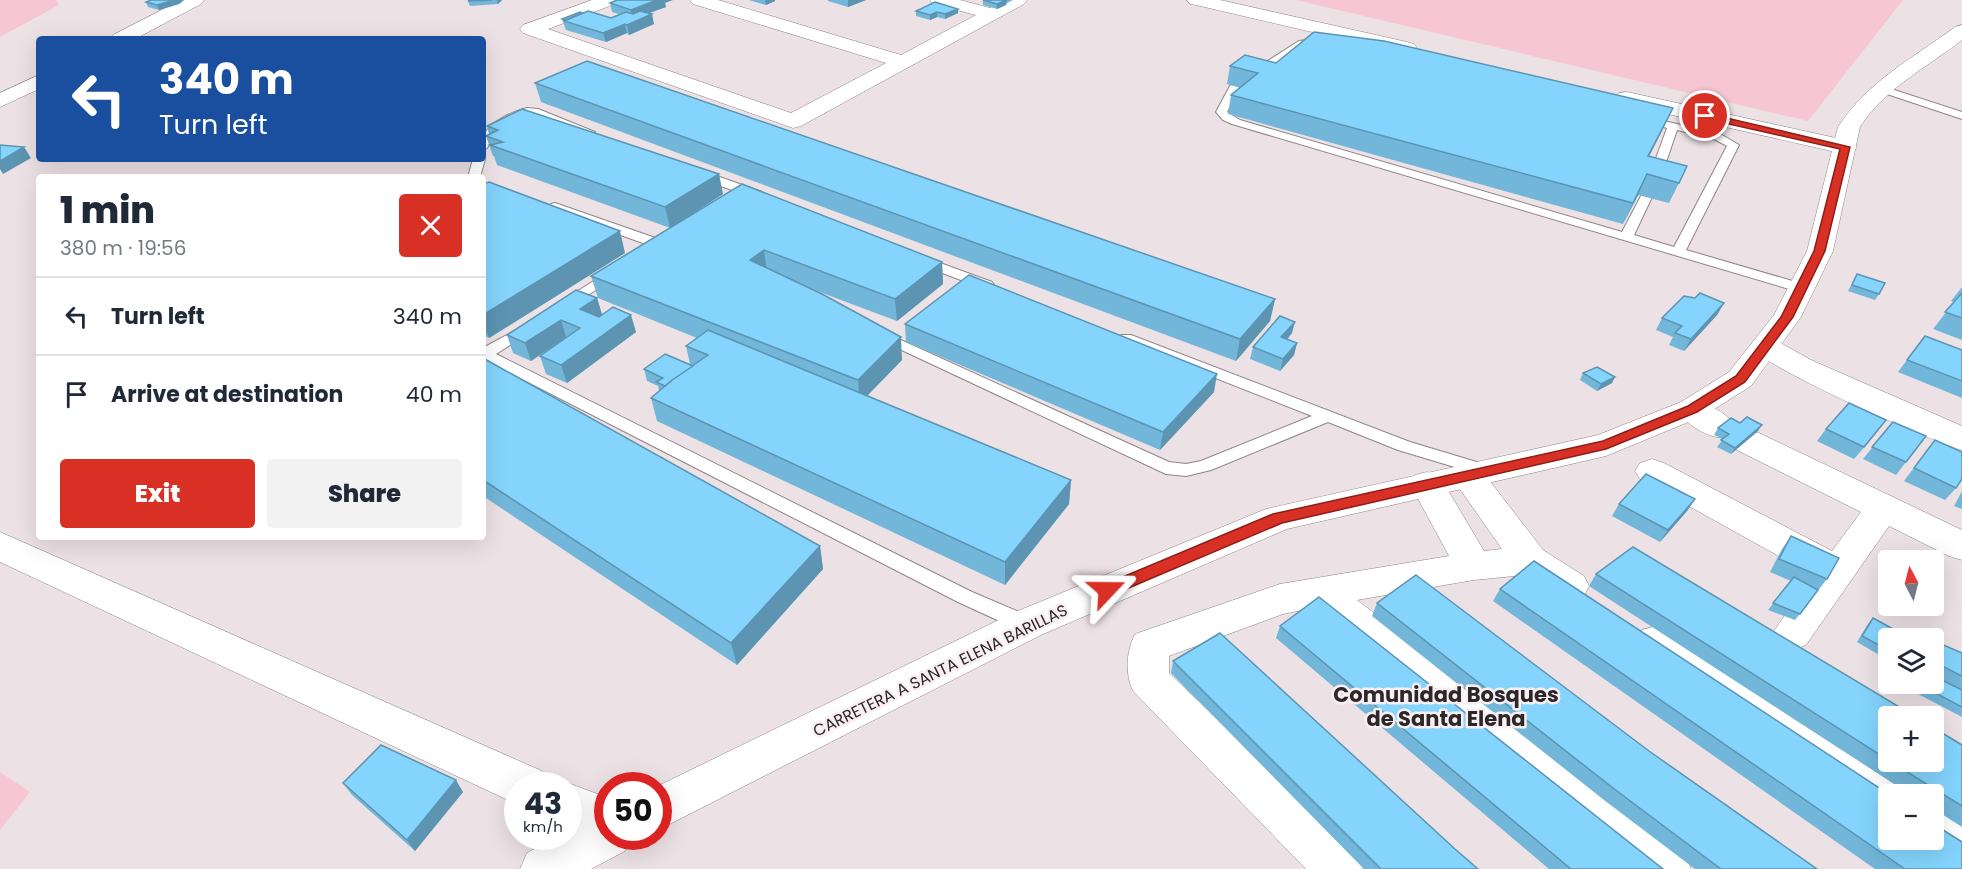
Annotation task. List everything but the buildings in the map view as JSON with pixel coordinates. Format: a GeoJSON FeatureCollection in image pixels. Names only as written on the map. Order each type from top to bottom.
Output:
{"type":"FeatureCollection","features":[{"type":"Feature","properties":{"kind":"street"},"geometry":{"type":"LineString","coordinates":[[126,36],[195,0]]}},
{"type":"Feature","properties":{"kind":"street"},"geometry":{"type":"LineString","coordinates":[[609,0],[531,29],[793,121],[1018,0]]}},
{"type":"Feature","properties":{"kind":"street"},"geometry":{"type":"LineString","coordinates":[[699,0],[904,62]]}},
{"type":"Feature","properties":{"kind":"street"},"geometry":{"type":"LineString","coordinates":[[939,0],[993,14]]}},
{"type":"Feature","properties":{"kind":"street"},"geometry":{"type":"LineString","coordinates":[[1196,0],[1427,53]]}},
{"type":"Feature","properties":{"kind":"street","name":"CARRETERA A SANTA ELENA BARILLAS"},"geometry":{"type":"LineString","coordinates":[[672,802],[1027,624],[1279,518],[1606,445],[1692,409],[1740,379],[1787,317],[1820,251],[1849,128],[1857,112],[1882,89],[1959,37]]}},
{"type":"Feature","properties":{"kind":"street"},"geometry":{"type":"LineString","coordinates":[[0,100],[36,82]]}},
{"type":"Feature","properties":{"kind":"street"},"geometry":{"type":"LineString","coordinates":[[1612,95],[1845,147]]}},
{"type":"Feature","properties":{"kind":"street"},"geometry":{"type":"LineString","coordinates":[[1766,347],[1800,367],[1962,439]]}},
{"type":"Feature","properties":{"kind":"street"},"geometry":{"type":"LineString","coordinates":[[1692,409],[1734,435],[1962,546]]}},
{"type":"Feature","properties":{"kind":"street"},"geometry":{"type":"LineString","coordinates":[[1652,471],[1837,572]]}},
{"type":"Feature","properties":{"kind":"street"},"geometry":{"type":"LineString","coordinates":[[1478,473],[1530,560],[1878,785]]}},
{"type":"Feature","properties":{"kind":"street"},"geometry":{"type":"LineString","coordinates":[[1427,484],[1474,566]]}},
{"type":"Feature","properties":{"kind":"street"},"geometry":{"type":"LineString","coordinates":[[1792,634],[1883,508]]}},
{"type":"Feature","properties":{"kind":"street"},"geometry":{"type":"LineString","coordinates":[[0,546],[504,776]]}},
{"type":"Feature","properties":{"kind":"street"},"geometry":{"type":"LineString","coordinates":[[1339,869],[1148,679],[1149,646],[1280,598],[1474,566],[1530,560]]}},
{"type":"Feature","properties":{"kind":"street"},"geometry":{"type":"LineString","coordinates":[[1319,592],[1667,869]]}},
{"type":"Feature","properties":{"kind":"street"},"geometry":{"type":"LineString","coordinates":[[1944,827],[1962,839]]}},
{"type":"Feature","properties":{"kind":"street"},"geometry":{"type":"LineString","coordinates":[[544,869],[594,842]]}},
{"type":"Feature","properties":{"kind":"lane"},"geometry":{"type":"LineString","coordinates":[[1250,75],[1302,43],[1327,45]]}},
{"type":"Feature","properties":{"kind":"lane"},"geometry":{"type":"LineString","coordinates":[[1235,86],[1221,112],[1236,122],[1801,288]]}},
{"type":"Feature","properties":{"kind":"lane"},"geometry":{"type":"LineString","coordinates":[[1882,89],[1962,116]]}},
{"type":"Feature","properties":{"kind":"lane"},"geometry":{"type":"LineString","coordinates":[[486,141],[492,131],[515,114],[525,111],[534,111],[600,136]]}},
{"type":"Feature","properties":{"kind":"lane"},"geometry":{"type":"LineString","coordinates":[[1638,117],[1718,137],[1733,145],[1678,253]]}},
{"type":"Feature","properties":{"kind":"lane"},"geometry":{"type":"LineString","coordinates":[[1654,180],[1673,126]]}},
{"type":"Feature","properties":{"kind":"lane"},"geometry":{"type":"LineString","coordinates":[[687,169],[774,202]]}},
{"type":"Feature","properties":{"kind":"lane"},"geometry":{"type":"LineString","coordinates":[[723,201],[742,189]]}},
{"type":"Feature","properties":{"kind":"lane"},"geometry":{"type":"LineString","coordinates":[[1626,237],[1646,197]]}},
{"type":"Feature","properties":{"kind":"lane"},"geometry":{"type":"LineString","coordinates":[[486,352],[663,241],[538,201]]}},
{"type":"Feature","properties":{"kind":"lane"},"geometry":{"type":"LineString","coordinates":[[905,254],[1005,292]]}},
{"type":"Feature","properties":{"kind":"lane"},"geometry":{"type":"LineString","coordinates":[[865,328],[1166,468],[1186,470],[1205,466],[1328,416]]}},
{"type":"Feature","properties":{"kind":"lane"},"geometry":{"type":"LineString","coordinates":[[1117,335],[1478,473]]}},
{"type":"Feature","properties":{"kind":"lane"},"geometry":{"type":"LineString","coordinates":[[486,354],[965,597],[1027,624]]}},
{"type":"Feature","properties":{"kind":"shaded area"},"geometry":{"type":"Polygon","coordinates":[[[0,0],[56,0],[59,5],[0,37],[0,0]]]}},
{"type":"Feature","properties":{"kind":"shaded area"},"geometry":{"type":"Polygon","coordinates":[[[1296,0],[1903,0],[1808,121],[1296,0]]]}},
{"type":"Feature","properties":{"kind":"shaded area"},"geometry":{"type":"Polygon","coordinates":[[[0,772],[30,792],[0,830],[0,772]]]}},
{"type":"Feature","properties":{"kind":"district","name":"Comunidad Bosques de Santa Elena"},"geometry":{"type":"Point","coordinates":[1446,707]}},
{"type":"Feature","properties":{"kind":"route"},"geometry":{"type":"LineString","coordinates":[[1107,590],[1279,518],[1606,445],[1692,409],[1740,379],[1787,317],[1820,251],[1845,147],[1705,116]]}}]}
